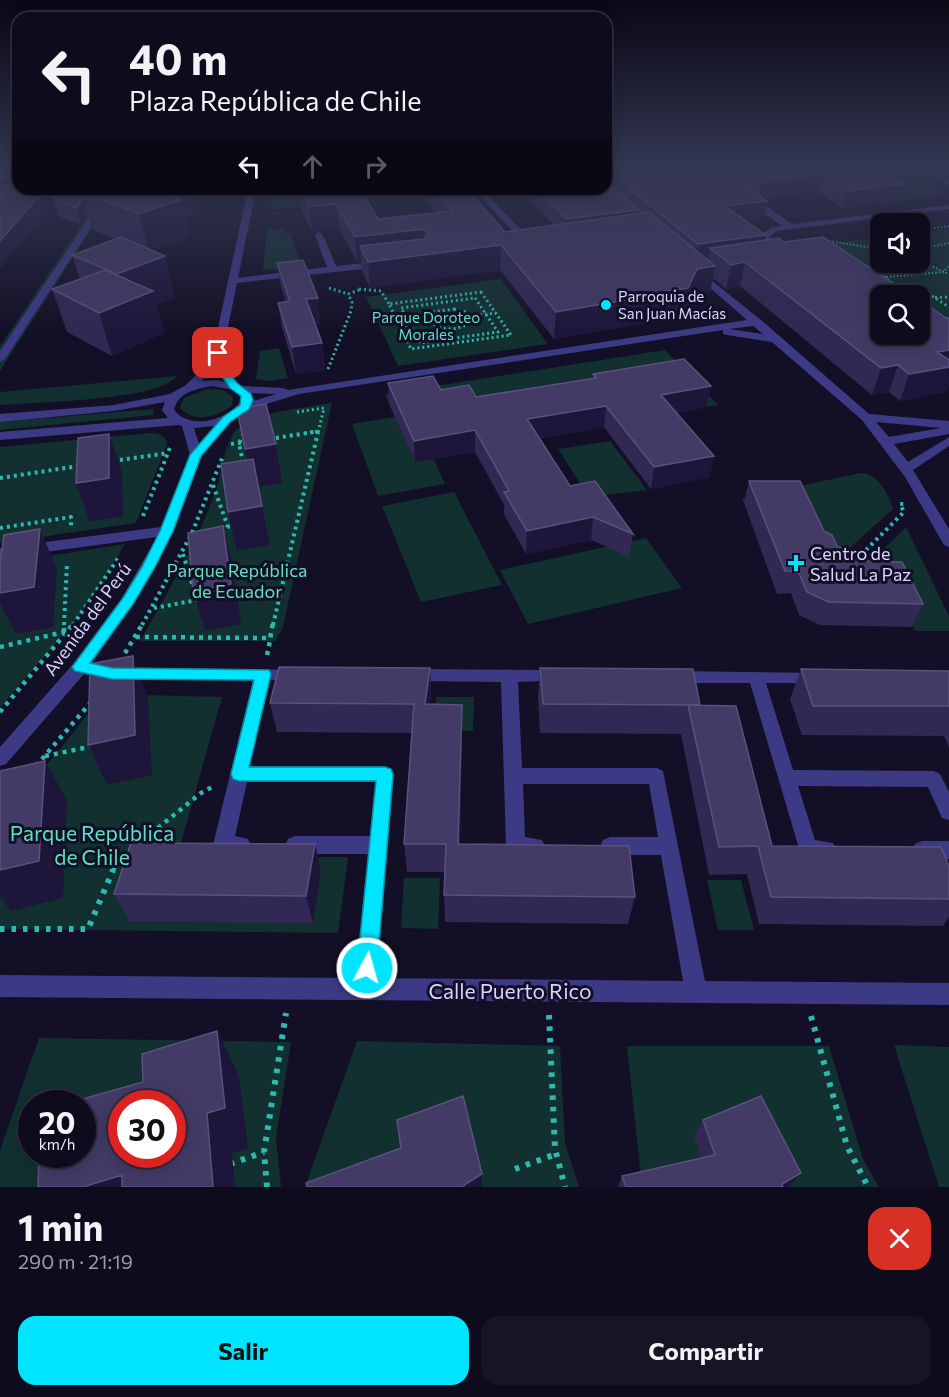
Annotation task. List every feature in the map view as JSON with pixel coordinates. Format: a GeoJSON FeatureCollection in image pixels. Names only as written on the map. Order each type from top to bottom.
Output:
{"type":"FeatureCollection","features":[{"type":"Feature","properties":{"kind":"street"},"geometry":{"type":"LineString","coordinates":[[0,359],[90,222]]}},
{"type":"Feature","properties":{"kind":"street"},"geometry":{"type":"LineString","coordinates":[[0,418],[114,408],[173,397],[190,387],[216,361],[246,222]]}},
{"type":"Feature","properties":{"kind":"street"},"geometry":{"type":"LineString","coordinates":[[509,222],[527,241],[539,243]]}},
{"type":"Feature","properties":{"kind":"street"},"geometry":{"type":"LineString","coordinates":[[783,222],[790,227]]}},
{"type":"Feature","properties":{"kind":"street"},"geometry":{"type":"LineString","coordinates":[[769,258],[776,255],[777,251],[765,240],[765,234],[772,230],[827,222]]}},
{"type":"Feature","properties":{"kind":"street"},"geometry":{"type":"LineString","coordinates":[[319,235],[332,269]]}},
{"type":"Feature","properties":{"kind":"street"},"geometry":{"type":"LineString","coordinates":[[234,281],[390,263]]}},
{"type":"Feature","properties":{"kind":"street"},"geometry":{"type":"LineString","coordinates":[[705,266],[689,265],[866,417],[888,441],[929,504],[949,542]]}},
{"type":"Feature","properties":{"kind":"street"},"geometry":{"type":"LineString","coordinates":[[0,436],[182,422],[200,424],[227,419],[245,407],[298,391],[757,322]]}},
{"type":"Feature","properties":{"kind":"street"},"geometry":{"type":"LineString","coordinates":[[709,329],[776,339]]}},
{"type":"Feature","properties":{"kind":"street"},"geometry":{"type":"LineString","coordinates":[[216,361],[248,400],[245,407]]}},
{"type":"Feature","properties":{"kind":"street"},"geometry":{"type":"LineString","coordinates":[[190,387],[212,383],[298,391]]}},
{"type":"Feature","properties":{"kind":"street"},"geometry":{"type":"LineString","coordinates":[[173,397],[168,410],[171,416],[182,422],[196,455]]}},
{"type":"Feature","properties":{"kind":"street"},"geometry":{"type":"LineString","coordinates":[[866,417],[949,425]]}},
{"type":"Feature","properties":{"kind":"street","name":"Avenida del Perú"},"geometry":{"type":"LineString","coordinates":[[0,759],[80,667],[128,601],[167,531],[196,455],[227,419]]}},
{"type":"Feature","properties":{"kind":"street"},"geometry":{"type":"LineString","coordinates":[[888,441],[949,430]]}},
{"type":"Feature","properties":{"kind":"street"},"geometry":{"type":"LineString","coordinates":[[906,469],[949,441]]}},
{"type":"Feature","properties":{"kind":"street"},"geometry":{"type":"LineString","coordinates":[[1,554],[167,531]]}},
{"type":"Feature","properties":{"kind":"street"},"geometry":{"type":"LineString","coordinates":[[80,667],[112,674],[310,674]]}},
{"type":"Feature","properties":{"kind":"street"},"geometry":{"type":"LineString","coordinates":[[256,845],[223,845],[263,674]]}},
{"type":"Feature","properties":{"kind":"street"},"geometry":{"type":"LineString","coordinates":[[392,675],[579,676]]}},
{"type":"Feature","properties":{"kind":"street"},"geometry":{"type":"LineString","coordinates":[[508,676],[516,846],[552,846]]}},
{"type":"Feature","properties":{"kind":"street"},"geometry":{"type":"LineString","coordinates":[[662,676],[836,678]]}},
{"type":"Feature","properties":{"kind":"street"},"geometry":{"type":"LineString","coordinates":[[756,677],[808,849],[844,849]]}},
{"type":"Feature","properties":{"kind":"street"},"geometry":{"type":"LineString","coordinates":[[239,774],[385,774],[365,989]]}},
{"type":"Feature","properties":{"kind":"street"},"geometry":{"type":"LineString","coordinates":[[513,776],[657,776],[696,992]]}},
{"type":"Feature","properties":{"kind":"street"},"geometry":{"type":"LineString","coordinates":[[787,778],[934,779],[949,812]]}},
{"type":"Feature","properties":{"kind":"street"},"geometry":{"type":"LineString","coordinates":[[278,845],[379,845]]}},
{"type":"Feature","properties":{"kind":"street"},"geometry":{"type":"LineString","coordinates":[[587,846],[670,846]]}},
{"type":"Feature","properties":{"kind":"street"},"geometry":{"type":"LineString","coordinates":[[902,850],[949,850]]}},
{"type":"Feature","properties":{"kind":"street","name":"Calle Puerto Rico"},"geometry":{"type":"LineString","coordinates":[[0,986],[949,994]]}},
{"type":"Feature","properties":{"kind":"path"},"geometry":{"type":"LineString","coordinates":[[930,229],[949,226]]}},
{"type":"Feature","properties":{"kind":"path"},"geometry":{"type":"LineString","coordinates":[[829,241],[870,247]]}},
{"type":"Feature","properties":{"kind":"path"},"geometry":{"type":"LineString","coordinates":[[930,247],[947,244],[949,248]]}},
{"type":"Feature","properties":{"kind":"path"},"geometry":{"type":"LineString","coordinates":[[848,258],[862,262],[870,268]]}},
{"type":"Feature","properties":{"kind":"path"},"geometry":{"type":"LineString","coordinates":[[930,266],[949,274]]}},
{"type":"Feature","properties":{"kind":"path"},"geometry":{"type":"LineString","coordinates":[[885,277],[943,272],[949,266]]}},
{"type":"Feature","properties":{"kind":"path"},"geometry":{"type":"LineString","coordinates":[[356,267],[361,277],[359,290],[381,291],[411,349],[511,335],[482,292],[389,304]]}},
{"type":"Feature","properties":{"kind":"path"},"geometry":{"type":"LineString","coordinates":[[878,273],[894,284],[885,285]]}},
{"type":"Feature","properties":{"kind":"path"},"geometry":{"type":"LineString","coordinates":[[324,374],[330,368],[351,311],[352,302],[348,294]]}},
{"type":"Feature","properties":{"kind":"path"},"geometry":{"type":"LineString","coordinates":[[932,296],[949,297]]}},
{"type":"Feature","properties":{"kind":"path"},"geometry":{"type":"LineString","coordinates":[[932,296],[949,307]]}},
{"type":"Feature","properties":{"kind":"path"},"geometry":{"type":"LineString","coordinates":[[436,298],[442,310]]}},
{"type":"Feature","properties":{"kind":"path"},"geometry":{"type":"LineString","coordinates":[[475,298],[486,314],[498,332],[420,343],[401,308],[475,298]]}},
{"type":"Feature","properties":{"kind":"path"},"geometry":{"type":"LineString","coordinates":[[428,322],[429,315],[442,310],[461,310],[470,316],[496,313]]}},
{"type":"Feature","properties":{"kind":"path"},"geometry":{"type":"LineString","coordinates":[[400,326],[428,322],[437,327],[454,329],[468,324],[470,316]]}},
{"type":"Feature","properties":{"kind":"path"},"geometry":{"type":"LineString","coordinates":[[454,329],[462,342]]}},
{"type":"Feature","properties":{"kind":"path"},"geometry":{"type":"LineString","coordinates":[[226,470],[218,472],[183,553],[135,637],[270,638],[324,408],[288,414]]}},
{"type":"Feature","properties":{"kind":"path"},"geometry":{"type":"LineString","coordinates":[[244,467],[239,443],[248,429]]}},
{"type":"Feature","properties":{"kind":"path"},"geometry":{"type":"LineString","coordinates":[[262,440],[319,430]]}},
{"type":"Feature","properties":{"kind":"path"},"geometry":{"type":"LineString","coordinates":[[0,712],[66,633],[120,557],[124,548],[117,548],[125,521],[142,519],[169,453],[172,440]]}},
{"type":"Feature","properties":{"kind":"path"},"geometry":{"type":"LineString","coordinates":[[239,443],[250,442]]}},
{"type":"Feature","properties":{"kind":"path"},"geometry":{"type":"LineString","coordinates":[[112,461],[169,453]]}},
{"type":"Feature","properties":{"kind":"path"},"geometry":{"type":"LineString","coordinates":[[0,478],[90,465]]}},
{"type":"Feature","properties":{"kind":"path"},"geometry":{"type":"LineString","coordinates":[[213,485],[228,527],[217,529]]}},
{"type":"Feature","properties":{"kind":"path"},"geometry":{"type":"LineString","coordinates":[[855,561],[904,512],[900,504],[929,504]]}},
{"type":"Feature","properties":{"kind":"path"},"geometry":{"type":"LineString","coordinates":[[193,533],[205,531]]}},
{"type":"Feature","properties":{"kind":"path"},"geometry":{"type":"LineString","coordinates":[[153,608],[196,600],[183,553]]}},
{"type":"Feature","properties":{"kind":"path"},"geometry":{"type":"LineString","coordinates":[[66,633],[67,556]]}},
{"type":"Feature","properties":{"kind":"path"},"geometry":{"type":"LineString","coordinates":[[0,646],[66,633]]}},
{"type":"Feature","properties":{"kind":"path"},"geometry":{"type":"LineString","coordinates":[[29,773],[100,692]]}},
{"type":"Feature","properties":{"kind":"path"},"geometry":{"type":"LineString","coordinates":[[45,756],[99,745]]}},
{"type":"Feature","properties":{"kind":"path"},"geometry":{"type":"LineString","coordinates":[[0,929],[88,929],[117,861],[201,793],[239,774]]}},
{"type":"Feature","properties":{"kind":"path"},"geometry":{"type":"LineString","coordinates":[[267,1187],[264,1152],[290,988]]}},
{"type":"Feature","properties":{"kind":"path"},"geometry":{"type":"LineString","coordinates":[[548,991],[556,1154],[564,1187]]}},
{"type":"Feature","properties":{"kind":"path"},"geometry":{"type":"LineString","coordinates":[[804,993],[847,1146],[868,1187]]}},
{"type":"Feature","properties":{"kind":"path"},"geometry":{"type":"LineString","coordinates":[[219,1168],[264,1152]]}},
{"type":"Feature","properties":{"kind":"path"},"geometry":{"type":"LineString","coordinates":[[515,1169],[556,1154]]}},
{"type":"Feature","properties":{"kind":"green space"},"geometry":{"type":"Polygon","coordinates":[[[83,222],[96,222],[0,371],[0,346],[83,222]]]}},
{"type":"Feature","properties":{"kind":"green space"},"geometry":{"type":"Polygon","coordinates":[[[949,228],[949,341],[930,335],[930,285],[870,285],[870,291],[791,249],[870,238],[870,273],[930,273],[930,231],[949,228]]]}},
{"type":"Feature","properties":{"kind":"green space"},"geometry":{"type":"Polygon","coordinates":[[[284,229],[286,234],[290,233],[301,263],[284,270],[263,269],[267,230],[284,229]]]}},
{"type":"Feature","properties":{"kind":"green space","name":"Parque Doroteo Morales"},"geometry":{"type":"Polygon","coordinates":[[[501,279],[548,344],[398,366],[366,297],[501,279]]]}},
{"type":"Feature","properties":{"kind":"green space"},"geometry":{"type":"Polygon","coordinates":[[[279,348],[288,378],[269,381],[256,379],[260,351],[279,348]]]}},
{"type":"Feature","properties":{"kind":"green space"},"geometry":{"type":"Polygon","coordinates":[[[665,350],[718,405],[706,407],[681,380],[594,399],[434,397],[389,404],[385,394],[665,350]]]}},
{"type":"Feature","properties":{"kind":"green space"},"geometry":{"type":"Polygon","coordinates":[[[177,376],[165,384],[146,391],[122,395],[0,405],[0,392],[177,376]]]}},
{"type":"Feature","properties":{"kind":"green space"},"geometry":{"type":"Polygon","coordinates":[[[207,389],[223,390],[233,397],[232,405],[220,413],[205,417],[191,416],[180,407],[184,398],[207,389]]]}},
{"type":"Feature","properties":{"kind":"green space","name":"Parque República de Ecuador"},"geometry":{"type":"Polygon","coordinates":[[[332,403],[283,627],[275,641],[140,641],[197,536],[216,491],[228,445],[236,430],[244,424],[268,415],[332,403]]]}},
{"type":"Feature","properties":{"kind":"green space"},"geometry":{"type":"Polygon","coordinates":[[[153,409],[153,415],[0,430],[0,422],[153,409]]]}},
{"type":"Feature","properties":{"kind":"green space"},"geometry":{"type":"Polygon","coordinates":[[[395,417],[415,462],[434,459],[445,484],[378,496],[352,424],[395,417]]]}},
{"type":"Feature","properties":{"kind":"green space"},"geometry":{"type":"Polygon","coordinates":[[[151,433],[165,438],[167,444],[136,523],[0,543],[0,447],[151,433]]]}},
{"type":"Feature","properties":{"kind":"green space"},"geometry":{"type":"Polygon","coordinates":[[[610,441],[647,490],[589,497],[558,449],[610,441]]]}},
{"type":"Feature","properties":{"kind":"green space"},"geometry":{"type":"Polygon","coordinates":[[[861,473],[872,477],[882,486],[893,509],[843,554],[793,503],[744,503],[742,498],[861,473]]]}},
{"type":"Feature","properties":{"kind":"green space"},"geometry":{"type":"Polygon","coordinates":[[[454,492],[502,585],[421,602],[382,506],[454,492]]]}},
{"type":"Feature","properties":{"kind":"green space"},"geometry":{"type":"Polygon","coordinates":[[[906,527],[949,616],[949,631],[915,631],[893,585],[865,567],[906,527]]]}},
{"type":"Feature","properties":{"kind":"green space"},"geometry":{"type":"Polygon","coordinates":[[[646,538],[682,588],[528,624],[500,570],[646,538]]]}},
{"type":"Feature","properties":{"kind":"green space"},"geometry":{"type":"Polygon","coordinates":[[[125,544],[90,601],[0,708],[0,570],[9,562],[125,544]]]}},
{"type":"Feature","properties":{"kind":"green space","name":"Parque República de Chile"},"geometry":{"type":"Polygon","coordinates":[[[103,694],[222,697],[177,857],[348,857],[338,933],[0,929],[0,820],[103,694]]]}},
{"type":"Feature","properties":{"kind":"green space"},"geometry":{"type":"Polygon","coordinates":[[[436,697],[474,697],[473,731],[434,730],[436,697]]]}},
{"type":"Feature","properties":{"kind":"green space"},"geometry":{"type":"Polygon","coordinates":[[[404,878],[440,878],[438,929],[401,928],[404,878]]]}},
{"type":"Feature","properties":{"kind":"green space"},"geometry":{"type":"Polygon","coordinates":[[[707,880],[741,880],[754,930],[718,930],[707,880]]]}},
{"type":"Feature","properties":{"kind":"green space"},"geometry":{"type":"Polygon","coordinates":[[[39,1038],[291,1042],[276,1138],[281,1187],[0,1187],[0,1150],[18,1098],[18,1168],[96,1168],[96,1090],[21,1090],[39,1038]]]}},
{"type":"Feature","properties":{"kind":"green space"},"geometry":{"type":"Polygon","coordinates":[[[357,1041],[560,1046],[565,1143],[579,1187],[305,1187],[357,1041]]]}},
{"type":"Feature","properties":{"kind":"green space"},"geometry":{"type":"Polygon","coordinates":[[[894,1045],[949,1047],[949,1187],[939,1187],[894,1045]]]}},
{"type":"Feature","properties":{"kind":"green space"},"geometry":{"type":"Polygon","coordinates":[[[627,1046],[829,1046],[863,1159],[879,1187],[642,1187],[627,1046]]]}},
{"type":"Feature","properties":{"kind":"building"},"geometry":{"type":"Polygon","coordinates":[[[0,222],[16,222],[0,241],[0,222]]]}},
{"type":"Feature","properties":{"kind":"building"},"geometry":{"type":"Polygon","coordinates":[[[347,222],[497,222],[505,232],[574,222],[662,222],[715,266],[697,269],[688,288],[556,312],[501,245],[368,262],[360,246],[424,239],[430,234],[424,229],[355,237],[347,222]]]}},
{"type":"Feature","properties":{"kind":"building"},"geometry":{"type":"Polygon","coordinates":[[[671,222],[748,222],[766,235],[698,244],[671,222]]]}},
{"type":"Feature","properties":{"kind":"building"},"geometry":{"type":"Polygon","coordinates":[[[121,237],[165,256],[117,274],[72,255],[121,237]]]}},
{"type":"Feature","properties":{"kind":"building"},"geometry":{"type":"Polygon","coordinates":[[[823,237],[870,268],[870,273],[877,273],[895,285],[870,285],[870,345],[930,345],[930,307],[949,318],[949,350],[937,352],[949,360],[949,367],[909,374],[898,365],[881,368],[745,262],[731,265],[710,248],[779,238],[784,242],[823,237]]]}},
{"type":"Feature","properties":{"kind":"building"},"geometry":{"type":"Polygon","coordinates":[[[303,260],[318,298],[306,299],[322,343],[292,347],[278,303],[290,301],[277,263],[303,260]]]}},
{"type":"Feature","properties":{"kind":"building"},"geometry":{"type":"Polygon","coordinates":[[[105,270],[153,291],[99,313],[52,289],[105,270]]]}},
{"type":"Feature","properties":{"kind":"building"},"geometry":{"type":"Polygon","coordinates":[[[684,359],[711,386],[661,395],[714,456],[654,467],[606,406],[527,419],[570,486],[595,481],[633,534],[593,517],[527,531],[504,492],[509,491],[475,430],[414,441],[388,383],[433,376],[441,390],[469,385],[476,397],[596,378],[593,374],[684,359]]]}},
{"type":"Feature","properties":{"kind":"building"},"geometry":{"type":"Polygon","coordinates":[[[266,404],[276,444],[245,449],[237,409],[266,404]]]}},
{"type":"Feature","properties":{"kind":"building"},"geometry":{"type":"Polygon","coordinates":[[[109,434],[109,478],[76,483],[78,438],[109,434]]]}},
{"type":"Feature","properties":{"kind":"building"},"geometry":{"type":"Polygon","coordinates":[[[253,459],[262,506],[228,512],[221,464],[253,459]]]}},
{"type":"Feature","properties":{"kind":"building"},"geometry":{"type":"Polygon","coordinates":[[[749,481],[800,481],[824,531],[832,535],[837,546],[869,561],[902,562],[923,604],[829,602],[807,592],[798,571],[785,571],[749,481]]]}},
{"type":"Feature","properties":{"kind":"building"},"geometry":{"type":"Polygon","coordinates":[[[223,526],[231,584],[193,591],[188,533],[223,526]]]}},
{"type":"Feature","properties":{"kind":"building"},"geometry":{"type":"Polygon","coordinates":[[[40,529],[34,587],[0,593],[0,563],[4,535],[40,529]]]}},
{"type":"Feature","properties":{"kind":"building"},"geometry":{"type":"Polygon","coordinates":[[[133,656],[135,735],[88,745],[90,664],[133,656]]]}},
{"type":"Feature","properties":{"kind":"building"},"geometry":{"type":"Polygon","coordinates":[[[279,667],[430,668],[425,704],[462,705],[458,844],[629,846],[635,897],[444,895],[446,844],[404,844],[414,704],[270,703],[279,667]]]}},
{"type":"Feature","properties":{"kind":"building"},"geometry":{"type":"Polygon","coordinates":[[[540,668],[693,669],[700,705],[543,704],[540,668]]]}},
{"type":"Feature","properties":{"kind":"building"},"geometry":{"type":"Polygon","coordinates":[[[801,669],[949,671],[949,706],[813,706],[801,669]]]}},
{"type":"Feature","properties":{"kind":"building"},"geometry":{"type":"Polygon","coordinates":[[[688,705],[736,706],[772,846],[941,847],[949,866],[949,899],[771,897],[758,846],[719,847],[688,705]]]}},
{"type":"Feature","properties":{"kind":"building"},"geometry":{"type":"Polygon","coordinates":[[[45,761],[39,861],[0,870],[0,771],[45,761]]]}},
{"type":"Feature","properties":{"kind":"building"},"geometry":{"type":"Polygon","coordinates":[[[131,843],[315,844],[306,896],[114,894],[131,843]]]}},
{"type":"Feature","properties":{"kind":"building"},"geometry":{"type":"Polygon","coordinates":[[[217,1031],[225,1108],[207,1113],[213,1187],[122,1187],[122,1175],[83,1187],[38,1187],[39,1168],[96,1168],[96,1095],[108,1092],[108,1168],[186,1168],[186,1090],[115,1090],[143,1082],[142,1054],[217,1031]]]}},
{"type":"Feature","properties":{"kind":"building"},"geometry":{"type":"Polygon","coordinates":[[[463,1096],[482,1174],[464,1187],[307,1187],[306,1183],[401,1148],[397,1120],[463,1096]]]}},
{"type":"Feature","properties":{"kind":"building"},"geometry":{"type":"Polygon","coordinates":[[[761,1096],[801,1173],[782,1184],[783,1187],[626,1187],[622,1176],[715,1155],[703,1120],[761,1096]]]}},
{"type":"Feature","properties":{"kind":"place","name":"Parroquia de San Juan Macías"},"geometry":{"type":"Point","coordinates":[606,305]}},
{"type":"Feature","properties":{"kind":"place","name":"Centro de Salud La Paz"},"geometry":{"type":"Point","coordinates":[796,563]}},
{"type":"Feature","properties":{"kind":"route"},"geometry":{"type":"LineString","coordinates":[[218,353],[216,361],[234,386],[242,389],[246,394],[248,400],[245,407],[238,414],[227,419],[196,455],[167,531],[149,567],[128,601],[80,667],[112,674],[263,674],[239,774],[385,774],[367,968]]}}]}
